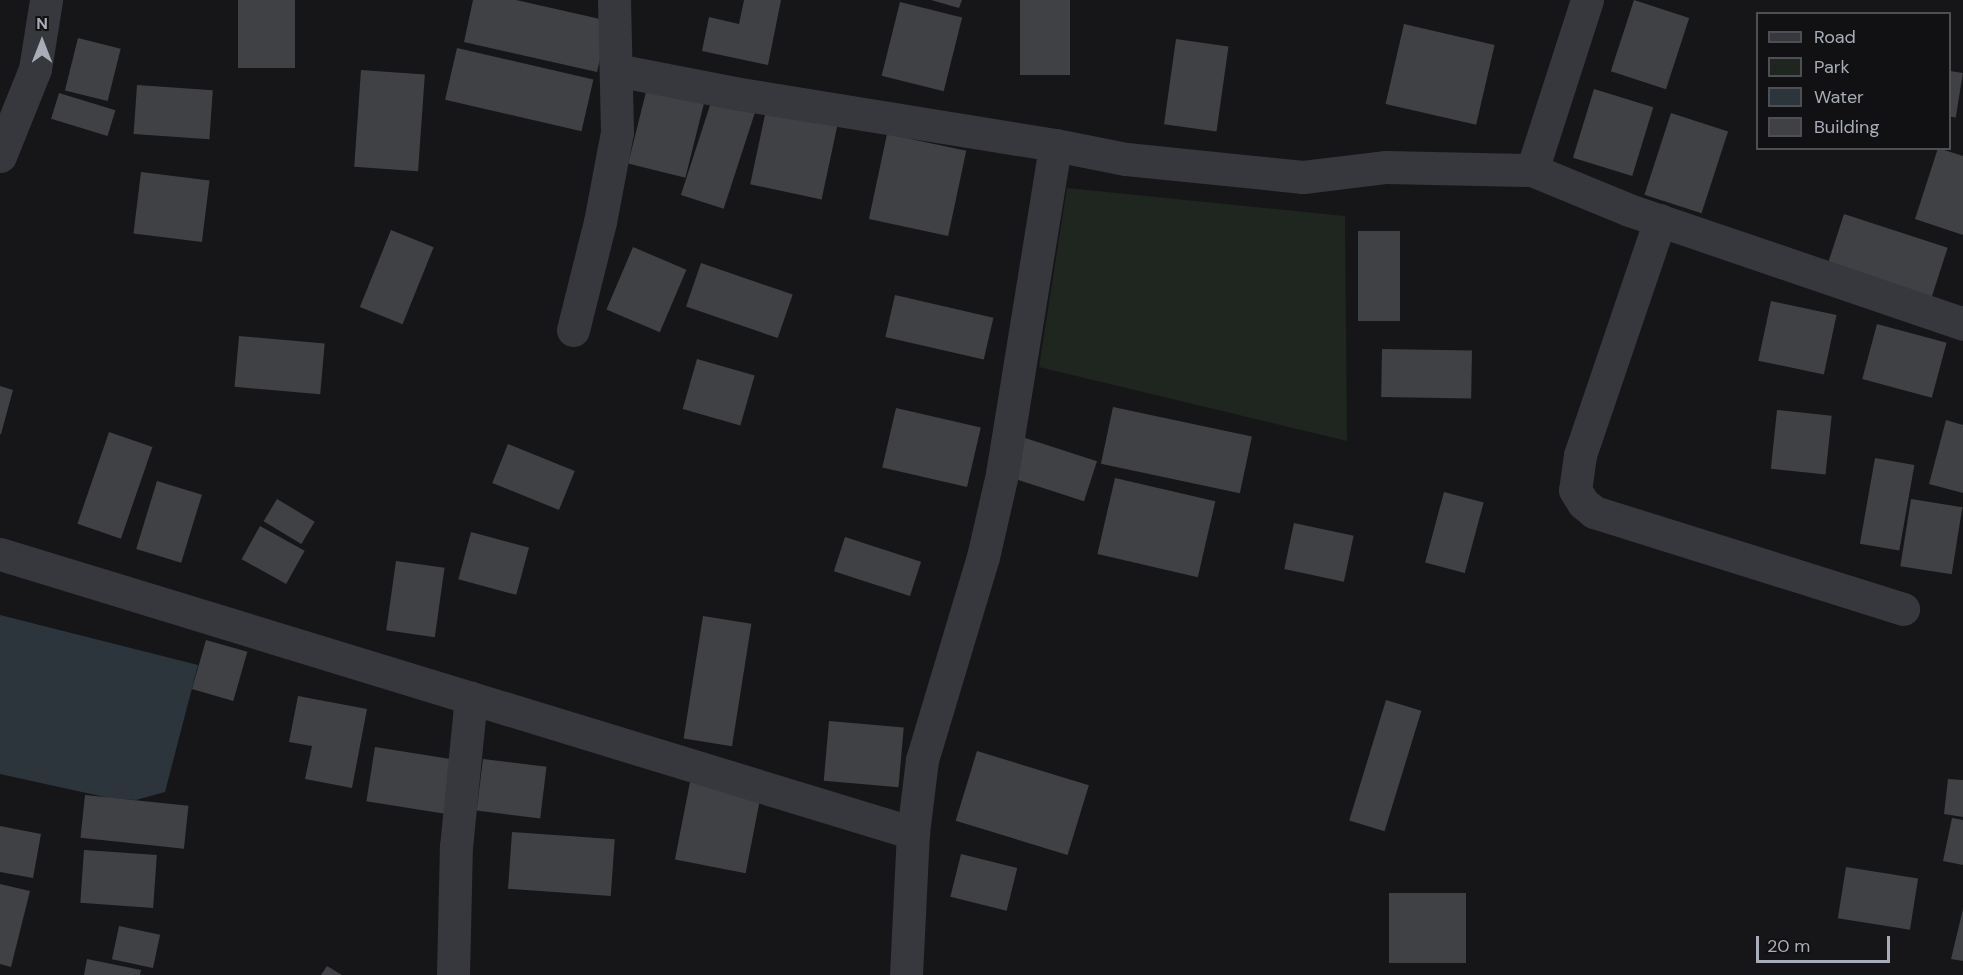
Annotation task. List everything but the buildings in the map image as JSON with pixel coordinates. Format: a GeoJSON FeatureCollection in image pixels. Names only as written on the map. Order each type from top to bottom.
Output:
{"type":"FeatureCollection","features":[{"type":"Feature","properties":{"kind":"street"},"geometry":{"type":"LineString","coordinates":[[0,156],[35,69],[46,0]]}},
{"type":"Feature","properties":{"kind":"street"},"geometry":{"type":"LineString","coordinates":[[573,330],[600,222],[617,132],[614,0]]}},
{"type":"Feature","properties":{"kind":"street"},"geometry":{"type":"LineString","coordinates":[[1532,170],[1587,0]]}},
{"type":"Feature","properties":{"kind":"street"},"geometry":{"type":"LineString","coordinates":[[616,70],[740,94],[1055,145],[1126,159],[1303,177],[1386,167],[1532,170],[1659,220],[1963,324]]}},
{"type":"Feature","properties":{"kind":"street"},"geometry":{"type":"LineString","coordinates":[[906,975],[913,833],[922,760],[983,556],[1002,474],[1055,145]]}},
{"type":"Feature","properties":{"kind":"street"},"geometry":{"type":"LineString","coordinates":[[1659,220],[1580,455],[1575,490],[1583,503],[1594,512],[1903,609]]}},
{"type":"Feature","properties":{"kind":"street"},"geometry":{"type":"LineString","coordinates":[[0,554],[913,833]]}},
{"type":"Feature","properties":{"kind":"street"},"geometry":{"type":"LineString","coordinates":[[453,975],[456,847],[471,698]]}},
{"type":"Feature","properties":{"kind":"green space"},"geometry":{"type":"Polygon","coordinates":[[[1067,188],[1345,216],[1347,441],[1039,367],[1067,188]]]}},
{"type":"Feature","properties":{"kind":"water"},"geometry":{"type":"Polygon","coordinates":[[[0,615],[198,665],[165,792],[136,800],[109,798],[0,774],[0,615]]]}}]}
